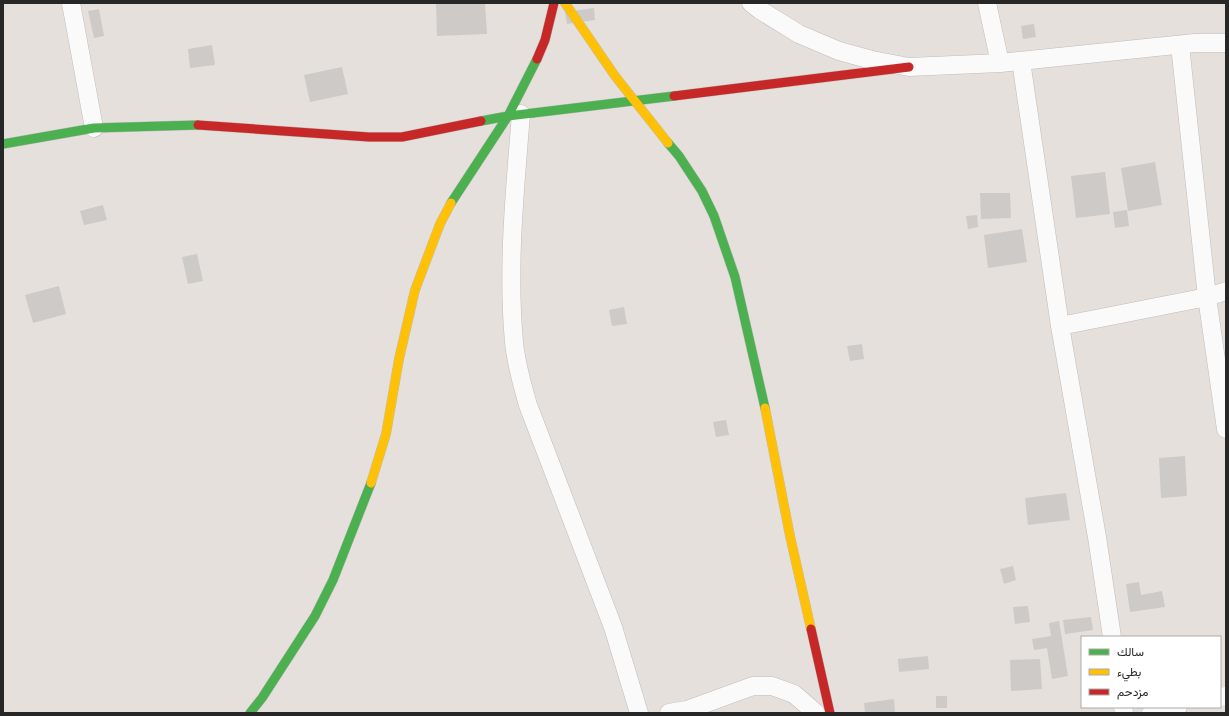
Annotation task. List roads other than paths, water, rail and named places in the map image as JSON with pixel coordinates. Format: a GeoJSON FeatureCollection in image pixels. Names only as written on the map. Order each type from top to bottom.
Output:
{"type":"FeatureCollection","features":[{"type":"Feature","properties":{"kind":"street"},"geometry":{"type":"LineString","coordinates":[[71,3],[94,128]]}},
{"type":"Feature","properties":{"kind":"street"},"geometry":{"type":"LineString","coordinates":[[250,713],[262,698],[316,616],[333,580],[374,476],[386,434],[399,359],[415,290],[440,224],[454,197],[514,115],[545,40],[554,3]]}},
{"type":"Feature","properties":{"kind":"street"},"geometry":{"type":"LineString","coordinates":[[565,3],[615,76],[678,156],[702,191],[714,216],[735,276],[764,405],[790,536],[830,713]]}},
{"type":"Feature","properties":{"kind":"street"},"geometry":{"type":"LineString","coordinates":[[751,3],[799,34],[839,51],[872,60],[909,67]]}},
{"type":"Feature","properties":{"kind":"street"},"geometry":{"type":"LineString","coordinates":[[987,3],[1000,63]]}},
{"type":"Feature","properties":{"kind":"street"},"geometry":{"type":"LineString","coordinates":[[3,144],[94,128],[191,125],[402,137],[514,115],[909,67],[1000,63],[1195,43],[1226,43]]}},
{"type":"Feature","properties":{"kind":"street"},"geometry":{"type":"LineString","coordinates":[[1180,45],[1207,297],[1226,429]]}},
{"type":"Feature","properties":{"kind":"street"},"geometry":{"type":"LineString","coordinates":[[1021,61],[1060,326],[1096,530],[1112,636]]}},
{"type":"Feature","properties":{"kind":"street"},"geometry":{"type":"LineString","coordinates":[[514,115],[511,273],[514,343],[519,373],[528,404],[613,627],[639,713]]}},
{"type":"Feature","properties":{"kind":"street"},"geometry":{"type":"LineString","coordinates":[[1060,326],[1207,297],[1226,291]]}},
{"type":"Feature","properties":{"kind":"street"},"geometry":{"type":"LineString","coordinates":[[669,713],[688,710],[753,686],[772,686],[794,694],[816,713]]}},
{"type":"Feature","properties":{"kind":"street"},"geometry":{"type":"LineString","coordinates":[[1151,713],[1174,708]]}}]}
